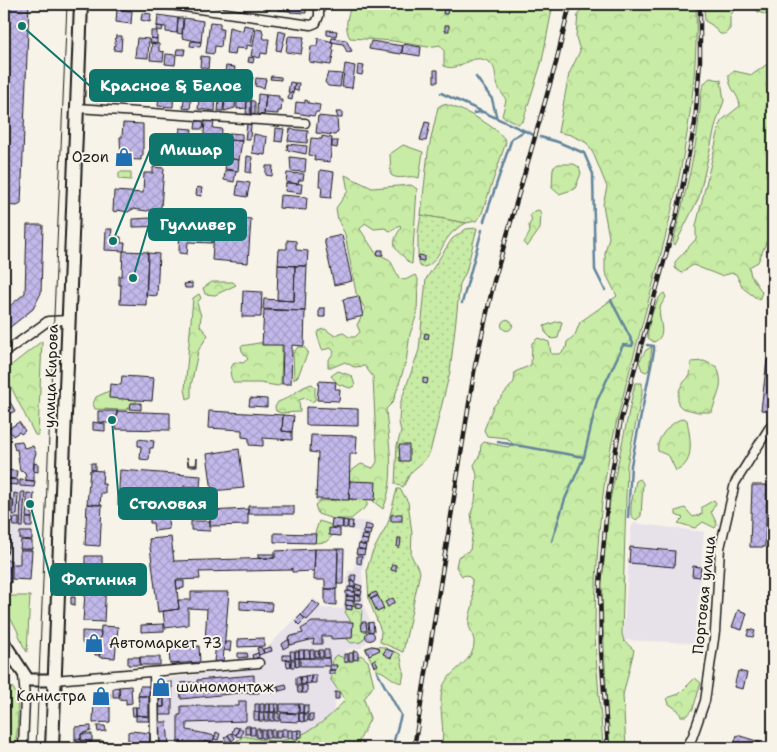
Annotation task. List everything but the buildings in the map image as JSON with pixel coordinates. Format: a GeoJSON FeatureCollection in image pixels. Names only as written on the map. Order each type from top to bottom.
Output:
{"type":"FeatureCollection","features":[{"type":"Feature","properties":{"kind":"main road","name":"улица Кирова"},"geometry":{"type":"LineString","coordinates":[[52,748],[81,4]]}},
{"type":"Feature","properties":{"kind":"main road"},"geometry":{"type":"LineString","coordinates":[[4,643],[28,680],[54,680]]}},
{"type":"Feature","properties":{"kind":"street"},"geometry":{"type":"LineString","coordinates":[[163,4],[212,8],[311,25],[316,23],[319,16],[319,4]]}},
{"type":"Feature","properties":{"kind":"street"},"geometry":{"type":"LineString","coordinates":[[77,108],[305,123]]}},
{"type":"Feature","properties":{"kind":"street"},"geometry":{"type":"LineString","coordinates":[[4,353],[48,321],[69,320]]}},
{"type":"Feature","properties":{"kind":"street","name":"Портовая улица"},"geometry":{"type":"LineString","coordinates":[[686,748],[692,738],[705,701],[715,632],[720,548],[735,483],[773,422]]}},
{"type":"Feature","properties":{"kind":"street"},"geometry":{"type":"LineString","coordinates":[[54,680],[259,663]]}},
{"type":"Feature","properties":{"kind":"street"},"geometry":{"type":"LineString","coordinates":[[22,672],[25,698],[23,748]]}},
{"type":"Feature","properties":{"kind":"street"},"geometry":{"type":"LineString","coordinates":[[154,672],[155,748]]}},
{"type":"Feature","properties":{"kind":"shaded area"},"geometry":{"type":"Polygon","coordinates":[[[4,270],[13,283],[11,288],[4,294],[4,270]]]}},
{"type":"Feature","properties":{"kind":"shaded area"},"geometry":{"type":"Polygon","coordinates":[[[4,478],[35,480],[30,576],[4,575],[4,478]]]}},
{"type":"Feature","properties":{"kind":"shaded area"},"geometry":{"type":"Polygon","coordinates":[[[336,519],[371,522],[362,572],[364,606],[375,632],[361,648],[346,650],[328,736],[278,748],[160,748],[158,679],[245,669],[245,652],[269,646],[314,598],[320,605],[320,608],[343,609],[348,571],[354,571],[359,531],[335,528],[336,519]]]}},
{"type":"Feature","properties":{"kind":"shaded area"},"geometry":{"type":"Polygon","coordinates":[[[634,523],[704,532],[694,643],[623,640],[631,528],[634,523]]]}},
{"type":"Feature","properties":{"kind":"green space"},"geometry":{"type":"Polygon","coordinates":[[[353,4],[374,4],[381,7],[384,4],[553,4],[542,61],[523,121],[518,124],[502,116],[506,100],[499,89],[492,64],[485,60],[474,59],[459,66],[449,68],[444,66],[444,50],[440,45],[428,47],[393,41],[350,38],[347,30],[347,21],[353,4]]]}},
{"type":"Feature","properties":{"kind":"green space"},"geometry":{"type":"Polygon","coordinates":[[[588,4],[696,4],[695,60],[690,116],[680,171],[668,225],[612,442],[601,509],[597,555],[595,623],[603,748],[441,748],[443,734],[441,697],[444,683],[469,657],[473,651],[474,644],[469,625],[473,602],[472,580],[467,575],[462,576],[456,567],[458,557],[470,550],[473,531],[471,513],[475,502],[477,475],[474,465],[480,455],[481,445],[484,442],[508,447],[513,444],[507,438],[487,436],[484,430],[493,407],[514,382],[515,372],[531,365],[532,343],[538,338],[549,342],[551,354],[560,354],[566,348],[567,342],[575,335],[580,322],[617,296],[605,272],[605,253],[609,237],[603,205],[607,187],[587,143],[571,135],[558,132],[569,74],[580,51],[576,37],[578,14],[582,9],[586,9],[588,4]]]}},
{"type":"Feature","properties":{"kind":"green space"},"geometry":{"type":"Polygon","coordinates":[[[704,4],[738,4],[730,16],[730,29],[725,34],[720,34],[712,25],[705,21],[704,4]]]}},
{"type":"Feature","properties":{"kind":"green space"},"geometry":{"type":"Polygon","coordinates":[[[751,4],[773,4],[773,17],[758,12],[751,4]]]}},
{"type":"Feature","properties":{"kind":"green space"},"geometry":{"type":"Polygon","coordinates":[[[773,60],[771,97],[773,116],[773,234],[766,243],[758,262],[749,267],[751,276],[762,292],[759,300],[743,288],[736,274],[732,273],[721,276],[693,265],[681,273],[675,268],[675,262],[696,239],[696,226],[721,121],[740,106],[738,98],[731,87],[729,74],[734,71],[752,75],[773,60]]]}},
{"type":"Feature","properties":{"kind":"green space"},"geometry":{"type":"Polygon","coordinates":[[[710,78],[721,80],[724,101],[716,123],[699,197],[675,245],[673,242],[696,143],[701,92],[704,84],[710,78]]]}},
{"type":"Feature","properties":{"kind":"green space"},"geometry":{"type":"Polygon","coordinates":[[[443,104],[458,109],[488,124],[506,142],[482,213],[476,221],[466,223],[421,215],[428,152],[438,107],[443,104]]]}},
{"type":"Feature","properties":{"kind":"green space"},"geometry":{"type":"Polygon","coordinates":[[[403,145],[423,152],[419,178],[394,177],[391,175],[390,154],[403,145]]]}},
{"type":"Feature","properties":{"kind":"green space"},"geometry":{"type":"Polygon","coordinates":[[[558,164],[574,164],[579,167],[581,173],[575,189],[559,194],[552,188],[553,168],[558,164]]]}},
{"type":"Feature","properties":{"kind":"green space"},"geometry":{"type":"Polygon","coordinates":[[[119,172],[131,172],[131,180],[119,179],[119,172]]]}},
{"type":"Feature","properties":{"kind":"green space"},"geometry":{"type":"Polygon","coordinates":[[[345,175],[372,188],[411,185],[417,189],[412,264],[396,250],[394,243],[401,228],[400,225],[390,231],[385,228],[374,229],[365,223],[360,229],[375,252],[390,260],[399,278],[405,280],[415,275],[418,279],[417,314],[410,334],[406,362],[393,402],[386,409],[391,472],[390,485],[383,509],[374,502],[367,491],[354,487],[347,474],[361,464],[373,468],[377,462],[373,377],[365,366],[354,367],[345,362],[328,367],[328,361],[334,352],[331,348],[322,350],[317,334],[320,330],[325,329],[335,336],[342,332],[349,337],[355,337],[360,332],[357,325],[365,309],[356,293],[345,234],[338,220],[336,208],[348,191],[345,175]]]}},
{"type":"Feature","properties":{"kind":"green space"},"geometry":{"type":"Polygon","coordinates":[[[539,210],[541,213],[540,229],[527,247],[524,243],[530,232],[529,225],[532,220],[530,215],[539,210]]]}},
{"type":"Feature","properties":{"kind":"green space"},"geometry":{"type":"Polygon","coordinates":[[[421,215],[466,223],[450,235],[431,264],[421,267],[418,263],[418,233],[421,215]]]}},
{"type":"Feature","properties":{"kind":"green space"},"geometry":{"type":"Polygon","coordinates":[[[477,228],[466,272],[460,284],[450,372],[430,452],[424,461],[411,472],[403,487],[395,484],[397,445],[401,432],[399,422],[400,404],[419,350],[426,279],[452,239],[466,229],[477,228]]]}},
{"type":"Feature","properties":{"kind":"green space"},"geometry":{"type":"Polygon","coordinates":[[[212,282],[233,282],[236,285],[215,295],[205,294],[203,288],[212,282]]]}},
{"type":"Feature","properties":{"kind":"green space"},"geometry":{"type":"Polygon","coordinates":[[[664,293],[666,297],[659,313],[662,331],[661,335],[654,342],[648,338],[652,313],[661,295],[664,293]]]}},
{"type":"Feature","properties":{"kind":"green space"},"geometry":{"type":"Polygon","coordinates":[[[199,294],[201,298],[197,303],[201,316],[200,326],[208,335],[198,351],[191,386],[191,397],[187,399],[185,389],[193,298],[199,294]]]}},
{"type":"Feature","properties":{"kind":"green space"},"geometry":{"type":"Polygon","coordinates":[[[507,319],[513,325],[507,331],[501,325],[507,319]]]}},
{"type":"Feature","properties":{"kind":"green space"},"geometry":{"type":"Polygon","coordinates":[[[559,321],[562,322],[558,338],[552,339],[545,332],[544,326],[559,321]]]}},
{"type":"Feature","properties":{"kind":"green space"},"geometry":{"type":"Polygon","coordinates":[[[42,341],[38,435],[35,435],[10,385],[4,383],[4,371],[42,341]]]}},
{"type":"Feature","properties":{"kind":"green space"},"geometry":{"type":"Polygon","coordinates":[[[265,342],[279,343],[282,346],[281,384],[278,386],[260,383],[234,383],[230,372],[233,364],[235,362],[243,363],[248,359],[241,346],[265,342]]]}},
{"type":"Feature","properties":{"kind":"green space"},"geometry":{"type":"Polygon","coordinates":[[[298,347],[304,347],[308,352],[298,376],[294,380],[293,353],[298,347]]]}},
{"type":"Feature","properties":{"kind":"green space"},"geometry":{"type":"Polygon","coordinates":[[[652,347],[649,370],[646,372],[642,370],[639,362],[646,350],[652,347]]]}},
{"type":"Feature","properties":{"kind":"green space"},"geometry":{"type":"Polygon","coordinates":[[[704,361],[717,367],[720,380],[712,412],[698,412],[682,408],[678,404],[678,395],[682,385],[690,376],[691,362],[704,361]]]}},
{"type":"Feature","properties":{"kind":"green space"},"geometry":{"type":"Polygon","coordinates":[[[338,371],[352,376],[355,386],[350,388],[338,384],[331,376],[338,371]]]}},
{"type":"Feature","properties":{"kind":"green space"},"geometry":{"type":"Polygon","coordinates":[[[635,383],[642,383],[642,394],[627,465],[622,634],[624,641],[634,650],[623,695],[626,748],[609,748],[601,582],[610,500],[635,383]]]}},
{"type":"Feature","properties":{"kind":"green space"},"geometry":{"type":"Polygon","coordinates":[[[312,384],[315,387],[315,400],[312,402],[305,398],[299,400],[300,412],[281,413],[276,411],[275,407],[278,402],[312,384]]]}},
{"type":"Feature","properties":{"kind":"green space"},"geometry":{"type":"Polygon","coordinates":[[[109,391],[139,399],[126,410],[95,409],[93,404],[96,397],[109,391]]]}},
{"type":"Feature","properties":{"kind":"green space"},"geometry":{"type":"Polygon","coordinates":[[[684,418],[687,420],[689,434],[689,456],[687,462],[676,471],[669,456],[658,451],[658,446],[665,431],[674,423],[684,418]]]}},
{"type":"Feature","properties":{"kind":"green space"},"geometry":{"type":"Polygon","coordinates":[[[640,479],[643,483],[641,516],[636,520],[631,516],[631,504],[636,481],[640,479]]]}},
{"type":"Feature","properties":{"kind":"green space"},"geometry":{"type":"Polygon","coordinates":[[[397,489],[400,489],[408,502],[412,534],[411,555],[420,572],[403,652],[380,642],[381,631],[369,600],[367,569],[372,553],[388,523],[397,489]]]}},
{"type":"Feature","properties":{"kind":"green space"},"geometry":{"type":"Polygon","coordinates":[[[360,499],[367,502],[367,506],[351,519],[333,519],[318,514],[315,505],[320,501],[360,499]]]}},
{"type":"Feature","properties":{"kind":"green space"},"geometry":{"type":"Polygon","coordinates":[[[714,500],[716,503],[711,512],[717,524],[715,528],[703,522],[695,528],[678,523],[683,518],[676,515],[676,511],[685,508],[693,517],[702,514],[702,507],[714,500]]]}},
{"type":"Feature","properties":{"kind":"green space"},"geometry":{"type":"Polygon","coordinates":[[[319,521],[335,526],[338,530],[326,542],[316,543],[314,536],[319,521]]]}},
{"type":"Feature","properties":{"kind":"green space"},"geometry":{"type":"Polygon","coordinates":[[[30,596],[27,652],[6,611],[4,597],[30,596]]]}},
{"type":"Feature","properties":{"kind":"green space"},"geometry":{"type":"Polygon","coordinates":[[[350,602],[359,603],[362,610],[361,621],[367,627],[366,636],[361,642],[351,643],[347,639],[352,624],[345,612],[350,602]]]}},
{"type":"Feature","properties":{"kind":"green space"},"geometry":{"type":"Polygon","coordinates":[[[372,646],[383,647],[400,654],[404,672],[402,683],[376,670],[365,648],[372,646]]]}},
{"type":"Feature","properties":{"kind":"green space"},"geometry":{"type":"Polygon","coordinates":[[[336,655],[342,657],[346,663],[361,655],[368,661],[374,685],[364,699],[370,719],[359,741],[366,748],[240,748],[234,743],[244,736],[264,740],[285,740],[305,733],[331,715],[345,700],[331,680],[333,658],[336,655]]]}},
{"type":"Feature","properties":{"kind":"green space"},"geometry":{"type":"Polygon","coordinates":[[[695,678],[701,683],[693,709],[687,716],[681,716],[678,710],[669,704],[667,698],[679,694],[695,678]]]}},
{"type":"Feature","properties":{"kind":"green space"},"geometry":{"type":"Polygon","coordinates":[[[12,687],[18,707],[16,748],[7,748],[10,691],[12,687]]]}},
{"type":"Feature","properties":{"kind":"waterway"},"geometry":{"type":"LineString","coordinates":[[476,77],[492,99],[497,119]]}},
{"type":"Feature","properties":{"kind":"waterway"},"geometry":{"type":"LineString","coordinates":[[441,93],[534,135]]}},
{"type":"Feature","properties":{"kind":"waterway"},"geometry":{"type":"LineString","coordinates":[[474,113],[482,112]]}},
{"type":"Feature","properties":{"kind":"waterway"},"geometry":{"type":"LineString","coordinates":[[484,221],[512,138],[523,132]]}},
{"type":"Feature","properties":{"kind":"waterway"},"geometry":{"type":"LineString","coordinates":[[540,137],[584,153],[593,174],[595,270],[605,290]]}},
{"type":"Feature","properties":{"kind":"waterway"},"geometry":{"type":"LineString","coordinates":[[462,303],[482,230]]}},
{"type":"Feature","properties":{"kind":"waterway"},"geometry":{"type":"LineString","coordinates":[[552,541],[565,499],[584,457],[597,401],[623,345],[632,346],[633,343],[611,300]]}},
{"type":"Feature","properties":{"kind":"waterway"},"geometry":{"type":"LineString","coordinates":[[628,518],[631,465],[654,351],[654,346],[647,345]]}},
{"type":"Feature","properties":{"kind":"waterway"},"geometry":{"type":"LineString","coordinates":[[498,442],[584,457]]}},
{"type":"Feature","properties":{"kind":"waterway"},"geometry":{"type":"LineString","coordinates":[[377,672],[401,715],[392,748]]}},
{"type":"Feature","properties":{"kind":"tram line"},"geometry":{"type":"LineString","coordinates":[[36,748],[67,4]]}},
{"type":"Feature","properties":{"kind":"railway"},"geometry":{"type":"LineString","coordinates":[[414,748],[475,366],[494,281],[556,63],[570,4]]}},
{"type":"Feature","properties":{"kind":"railway"},"geometry":{"type":"LineString","coordinates":[[608,748],[601,649],[600,584],[608,496],[621,419],[677,214],[695,123],[700,61],[700,4]]}},
{"type":"Feature","properties":{"kind":"place","name":"Красное & Белое"},"geometry":{"type":"Point","coordinates":[22,26]}},
{"type":"Feature","properties":{"kind":"place","name":"Ozon"},"geometry":{"type":"Point","coordinates":[124,157]}},
{"type":"Feature","properties":{"kind":"place","name":"Мишар"},"geometry":{"type":"Point","coordinates":[113,241]}},
{"type":"Feature","properties":{"kind":"place","name":"Гулливер"},"geometry":{"type":"Point","coordinates":[133,278]}},
{"type":"Feature","properties":{"kind":"place","name":"Столовая"},"geometry":{"type":"Point","coordinates":[112,420]}},
{"type":"Feature","properties":{"kind":"place","name":"Фатиния"},"geometry":{"type":"Point","coordinates":[30,504]}},
{"type":"Feature","properties":{"kind":"place","name":"Автомаркет 73"},"geometry":{"type":"Point","coordinates":[94,643]}},
{"type":"Feature","properties":{"kind":"place","name":"шиномонтаж"},"geometry":{"type":"Point","coordinates":[161,687]}},
{"type":"Feature","properties":{"kind":"place","name":"Канистра"},"geometry":{"type":"Point","coordinates":[101,696]}}]}
